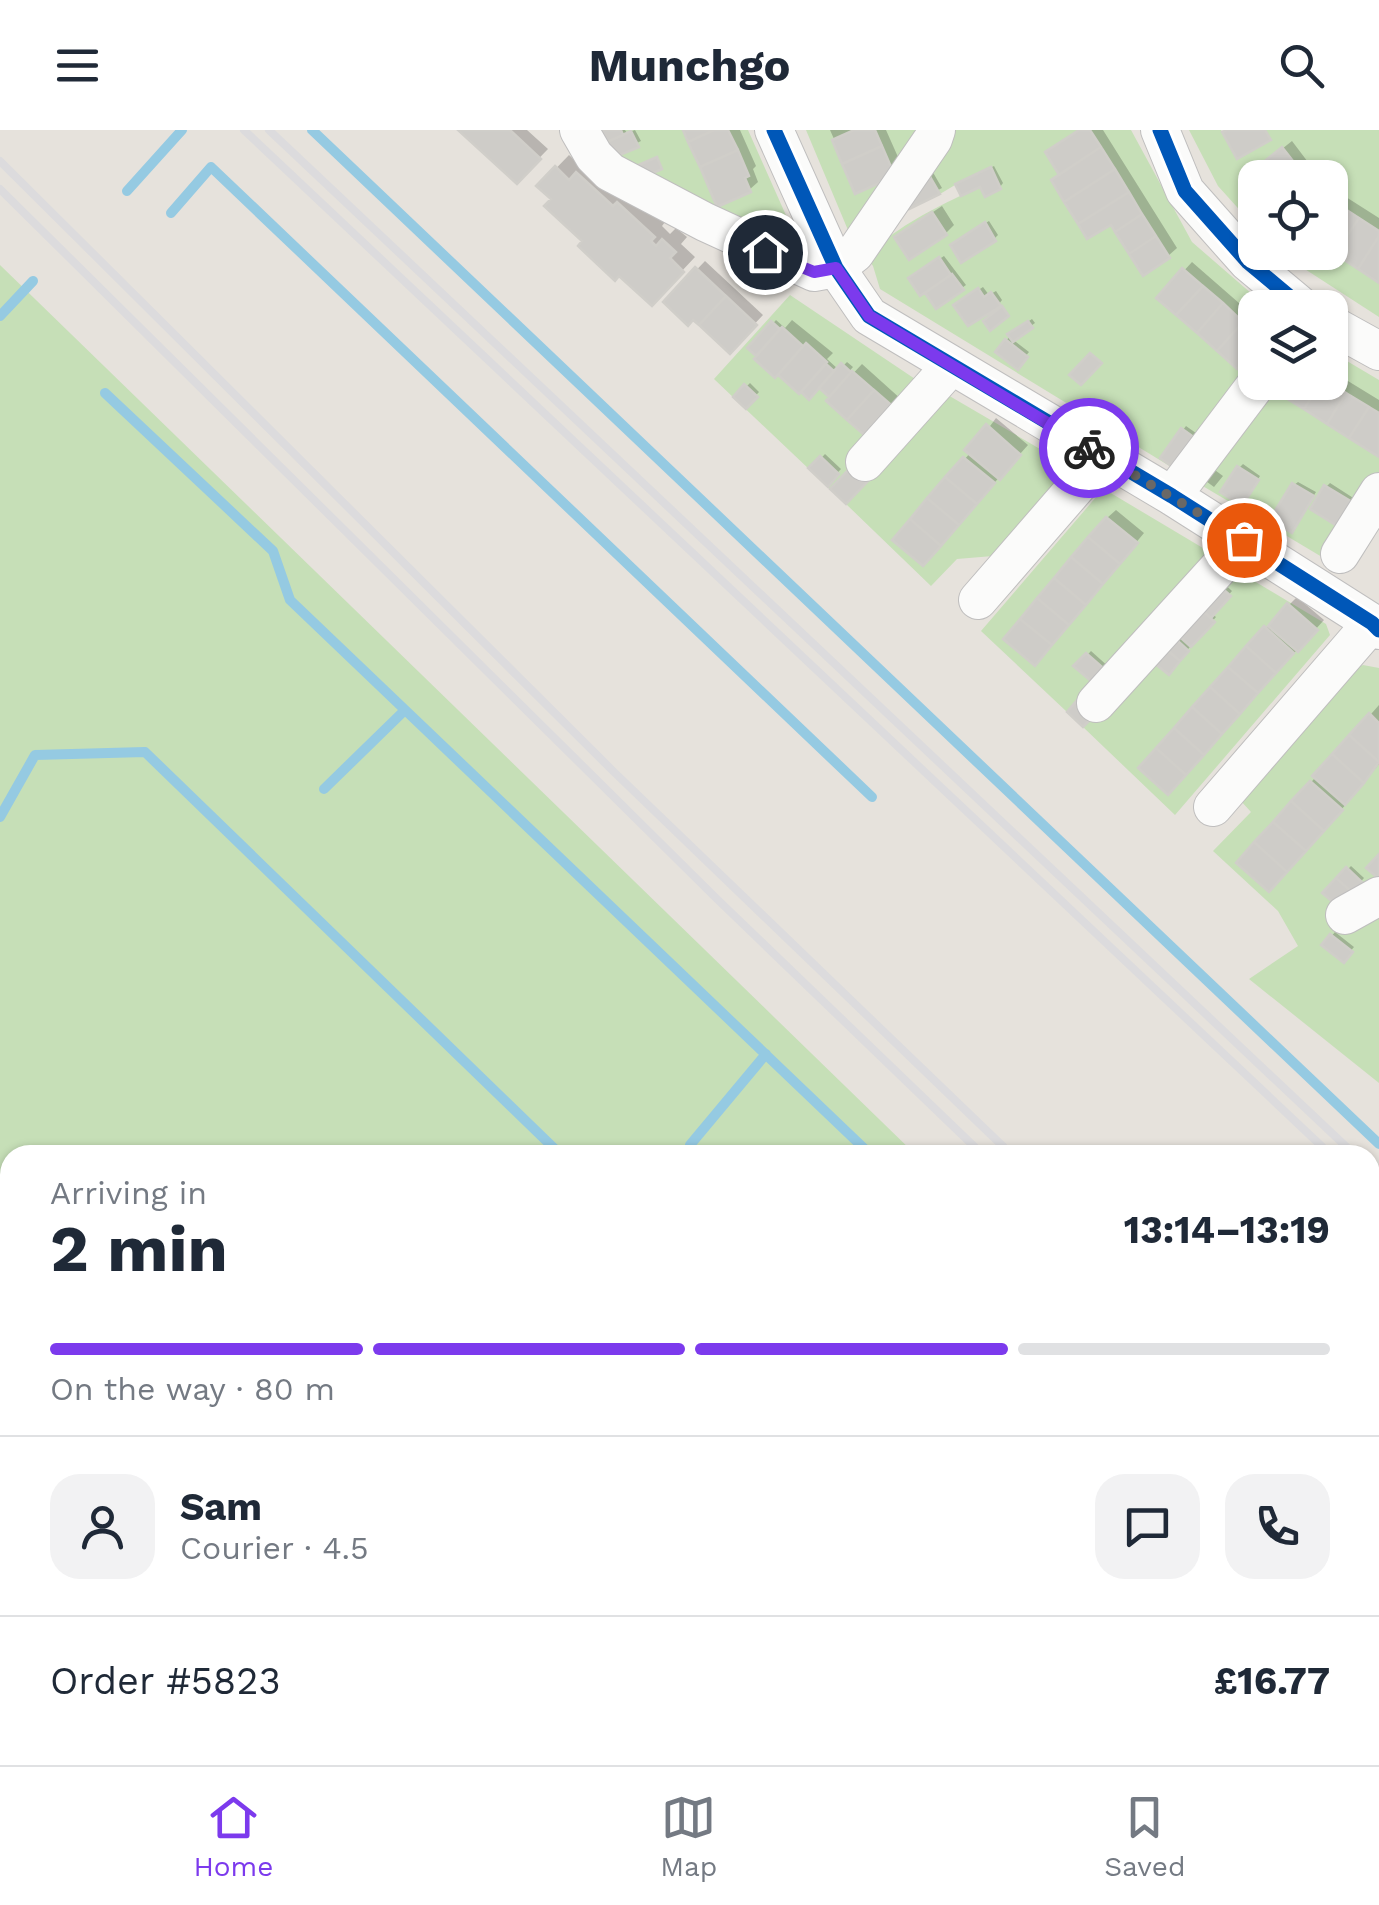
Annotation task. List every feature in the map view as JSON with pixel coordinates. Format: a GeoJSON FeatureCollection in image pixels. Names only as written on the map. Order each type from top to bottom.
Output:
{"type":"FeatureCollection","features":[{"type":"Feature","properties":{"kind":"street"},"geometry":{"type":"LineString","coordinates":[[579,130],[594,156],[610,172],[705,222],[814,272],[836,268],[856,253],[934,139],[936,130]]}},
{"type":"Feature","properties":{"kind":"street"},"geometry":{"type":"LineString","coordinates":[[774,130],[836,268],[869,316],[1244,540],[1376,626],[1213,807]]}},
{"type":"Feature","properties":{"kind":"street"},"geometry":{"type":"LineString","coordinates":[[1160,130],[1185,192],[1248,262],[1282,290]]}},
{"type":"Feature","properties":{"kind":"street"},"geometry":{"type":"LineString","coordinates":[[1348,333],[1378,348]]}},
{"type":"Feature","properties":{"kind":"street"},"geometry":{"type":"LineString","coordinates":[[864,462],[952,366]]}},
{"type":"Feature","properties":{"kind":"street"},"geometry":{"type":"LineString","coordinates":[[1172,496],[1244,400]]}},
{"type":"Feature","properties":{"kind":"street"},"geometry":{"type":"LineString","coordinates":[[978,600],[1102,456]]}},
{"type":"Feature","properties":{"kind":"street"},"geometry":{"type":"LineString","coordinates":[[1340,554],[1379,492]]}},
{"type":"Feature","properties":{"kind":"street"},"geometry":{"type":"LineString","coordinates":[[1096,702],[1244,540]]}},
{"type":"Feature","properties":{"kind":"street"},"geometry":{"type":"LineString","coordinates":[[1345,915],[1379,896]]}},
{"type":"Feature","properties":{"kind":"green space"},"geometry":{"type":"Polygon","coordinates":[[[591,130],[748,130],[805,258],[625,172],[591,130]]]}},
{"type":"Feature","properties":{"kind":"green space"},"geometry":{"type":"Polygon","coordinates":[[[806,130],[930,130],[853,242],[806,130]]]}},
{"type":"Feature","properties":{"kind":"green space"},"geometry":{"type":"Polygon","coordinates":[[[954,130],[1131,130],[1192,242],[1247,290],[1238,290],[1238,397],[1181,473],[880,289],[866,256],[911,222],[960,196],[955,185],[940,194],[926,170],[954,130]]]}},
{"type":"Feature","properties":{"kind":"green space"},"geometry":{"type":"Polygon","coordinates":[[[1189,130],[1221,130],[1237,158],[1270,140],[1265,130],[1379,130],[1379,317],[1348,297],[1348,290],[1337,290],[1306,270],[1348,270],[1348,160],[1292,160],[1282,148],[1272,160],[1238,160],[1238,208],[1218,186],[1189,130]]]}},
{"type":"Feature","properties":{"kind":"green space"},"geometry":{"type":"Polygon","coordinates":[[[0,265],[906,1145],[0,1145],[0,265]]]}},
{"type":"Feature","properties":{"kind":"green space"},"geometry":{"type":"Polygon","coordinates":[[[790,295],[924,385],[830,489],[714,379],[790,295]]]}},
{"type":"Feature","properties":{"kind":"green space"},"geometry":{"type":"Polygon","coordinates":[[[1348,362],[1379,380],[1379,478],[1327,560],[1191,479],[1254,400],[1348,400],[1348,362]]]}},
{"type":"Feature","properties":{"kind":"green space"},"geometry":{"type":"Polygon","coordinates":[[[941,391],[1064,463],[1063,480],[993,556],[957,559],[931,586],[846,504],[880,469],[941,391]]]}},
{"type":"Feature","properties":{"kind":"green space"},"geometry":{"type":"Polygon","coordinates":[[[1109,492],[1218,557],[1067,712],[981,631],[1097,496],[1109,492]]]}},
{"type":"Feature","properties":{"kind":"green space"},"geometry":{"type":"Polygon","coordinates":[[[1239,572],[1326,624],[1330,635],[1175,815],[1083,727],[1215,582],[1224,590],[1239,572]]]}},
{"type":"Feature","properties":{"kind":"green space"},"geometry":{"type":"Polygon","coordinates":[[[1363,665],[1379,668],[1379,885],[1372,891],[1363,883],[1340,908],[1379,905],[1379,1083],[1249,979],[1298,946],[1278,911],[1213,851],[1251,812],[1240,800],[1355,669],[1363,665]]]}},
{"type":"Feature","properties":{"kind":"building"},"geometry":{"type":"Polygon","coordinates":[[[458,130],[510,130],[541,159],[517,184],[458,130]]]}},
{"type":"Feature","properties":{"kind":"building"},"geometry":{"type":"Polygon","coordinates":[[[591,130],[621,130],[623,135],[598,146],[591,130]]]}},
{"type":"Feature","properties":{"kind":"building"},"geometry":{"type":"Polygon","coordinates":[[[683,130],[714,130],[688,142],[683,130]]]}},
{"type":"Feature","properties":{"kind":"building"},"geometry":{"type":"Polygon","coordinates":[[[714,130],[728,130],[738,150],[700,167],[688,142],[714,130]]]}},
{"type":"Feature","properties":{"kind":"building"},"geometry":{"type":"Polygon","coordinates":[[[854,130],[875,130],[882,146],[842,164],[832,140],[854,130]]]}},
{"type":"Feature","properties":{"kind":"building"},"geometry":{"type":"Polygon","coordinates":[[[1079,130],[1090,130],[1101,147],[1059,175],[1045,152],[1079,130]]]}},
{"type":"Feature","properties":{"kind":"building"},"geometry":{"type":"Polygon","coordinates":[[[1265,130],[1271,140],[1237,159],[1222,132],[1265,130]]]}},
{"type":"Feature","properties":{"kind":"building"},"geometry":{"type":"Polygon","coordinates":[[[631,131],[639,147],[610,159],[603,144],[631,131]]]}},
{"type":"Feature","properties":{"kind":"building"},"geometry":{"type":"Polygon","coordinates":[[[882,146],[895,176],[855,194],[842,164],[882,146]]]}},
{"type":"Feature","properties":{"kind":"building"},"geometry":{"type":"Polygon","coordinates":[[[1101,147],[1115,169],[1064,202],[1051,180],[1101,147]]]}},
{"type":"Feature","properties":{"kind":"building"},"geometry":{"type":"Polygon","coordinates":[[[1282,147],[1292,160],[1266,160],[1282,147]]]}},
{"type":"Feature","properties":{"kind":"building"},"geometry":{"type":"Polygon","coordinates":[[[738,150],[751,192],[717,207],[700,167],[738,150]]]}},
{"type":"Feature","properties":{"kind":"building"},"geometry":{"type":"Polygon","coordinates":[[[657,157],[662,169],[639,179],[634,167],[657,157]]]}},
{"type":"Feature","properties":{"kind":"building"},"geometry":{"type":"Polygon","coordinates":[[[555,166],[569,180],[576,172],[655,237],[651,241],[656,246],[662,239],[676,252],[670,258],[684,272],[652,306],[619,276],[615,281],[578,246],[582,241],[544,206],[551,199],[536,186],[555,166]]]}},
{"type":"Feature","properties":{"kind":"building"},"geometry":{"type":"Polygon","coordinates":[[[991,167],[1001,189],[985,197],[980,187],[961,196],[955,184],[991,167]]]}},
{"type":"Feature","properties":{"kind":"building"},"geometry":{"type":"Polygon","coordinates":[[[1115,169],[1129,192],[1078,224],[1064,202],[1115,169]]]}},
{"type":"Feature","properties":{"kind":"building"},"geometry":{"type":"Polygon","coordinates":[[[926,170],[940,194],[909,209],[902,197],[926,170]]]}},
{"type":"Feature","properties":{"kind":"building"},"geometry":{"type":"Polygon","coordinates":[[[1129,192],[1142,214],[1115,232],[1111,225],[1087,239],[1078,224],[1129,192]]]}},
{"type":"Feature","properties":{"kind":"building"},"geometry":{"type":"Polygon","coordinates":[[[1348,211],[1359,218],[1348,234],[1348,211]]]}},
{"type":"Feature","properties":{"kind":"building"},"geometry":{"type":"Polygon","coordinates":[[[932,212],[947,235],[909,260],[894,237],[932,212]]]}},
{"type":"Feature","properties":{"kind":"building"},"geometry":{"type":"Polygon","coordinates":[[[1142,214],[1156,236],[1129,254],[1115,232],[1142,214]]]}},
{"type":"Feature","properties":{"kind":"building"},"geometry":{"type":"Polygon","coordinates":[[[1359,218],[1379,231],[1358,269],[1348,262],[1348,234],[1359,218]]]}},
{"type":"Feature","properties":{"kind":"building"},"geometry":{"type":"Polygon","coordinates":[[[985,222],[996,241],[961,263],[950,245],[985,222]]]}},
{"type":"Feature","properties":{"kind":"building"},"geometry":{"type":"Polygon","coordinates":[[[1156,236],[1170,258],[1143,276],[1129,254],[1156,236]]]}},
{"type":"Feature","properties":{"kind":"building"},"geometry":{"type":"Polygon","coordinates":[[[1379,236],[1379,283],[1358,269],[1379,236]]]}},
{"type":"Feature","properties":{"kind":"building"},"geometry":{"type":"Polygon","coordinates":[[[939,257],[951,275],[920,296],[908,278],[939,257]]]}},
{"type":"Feature","properties":{"kind":"building"},"geometry":{"type":"Polygon","coordinates":[[[695,267],[726,296],[699,325],[693,320],[688,326],[663,302],[695,267]]]}},
{"type":"Feature","properties":{"kind":"building"},"geometry":{"type":"Polygon","coordinates":[[[1182,268],[1203,286],[1176,315],[1156,298],[1182,268]]]}},
{"type":"Feature","properties":{"kind":"building"},"geometry":{"type":"Polygon","coordinates":[[[952,274],[964,290],[936,309],[925,293],[952,274]]]}},
{"type":"Feature","properties":{"kind":"building"},"geometry":{"type":"Polygon","coordinates":[[[1203,286],[1223,303],[1197,333],[1176,315],[1203,286]]]}},
{"type":"Feature","properties":{"kind":"building"},"geometry":{"type":"Polygon","coordinates":[[[978,288],[984,297],[991,292],[1001,306],[968,326],[953,305],[978,288]]]}},
{"type":"Feature","properties":{"kind":"building"},"geometry":{"type":"Polygon","coordinates":[[[726,296],[757,325],[730,354],[699,325],[726,296]]]}},
{"type":"Feature","properties":{"kind":"building"},"geometry":{"type":"Polygon","coordinates":[[[1223,303],[1238,317],[1238,328],[1217,351],[1197,333],[1223,303]]]}},
{"type":"Feature","properties":{"kind":"building"},"geometry":{"type":"Polygon","coordinates":[[[1002,306],[1009,316],[990,331],[983,321],[1002,306]]]}},
{"type":"Feature","properties":{"kind":"building"},"geometry":{"type":"Polygon","coordinates":[[[771,321],[780,329],[756,356],[747,348],[771,321]]]}},
{"type":"Feature","properties":{"kind":"building"},"geometry":{"type":"Polygon","coordinates":[[[1028,321],[1033,328],[1013,342],[1007,334],[1028,321]]]}},
{"type":"Feature","properties":{"kind":"building"},"geometry":{"type":"Polygon","coordinates":[[[782,327],[803,346],[775,378],[754,359],[782,327]]]}},
{"type":"Feature","properties":{"kind":"building"},"geometry":{"type":"Polygon","coordinates":[[[1238,328],[1238,368],[1217,351],[1238,328]]]}},
{"type":"Feature","properties":{"kind":"building"},"geometry":{"type":"Polygon","coordinates":[[[1005,339],[1028,357],[1018,370],[995,352],[1005,339]]]}},
{"type":"Feature","properties":{"kind":"building"},"geometry":{"type":"Polygon","coordinates":[[[806,343],[827,362],[799,394],[778,375],[806,343]]]}},
{"type":"Feature","properties":{"kind":"building"},"geometry":{"type":"Polygon","coordinates":[[[1090,353],[1102,363],[1081,385],[1069,375],[1090,353]]]}},
{"type":"Feature","properties":{"kind":"building"},"geometry":{"type":"Polygon","coordinates":[[[841,363],[851,372],[829,397],[819,388],[841,363]]]}},
{"type":"Feature","properties":{"kind":"building"},"geometry":{"type":"Polygon","coordinates":[[[826,364],[834,371],[809,400],[801,392],[826,364]]]}},
{"type":"Feature","properties":{"kind":"building"},"geometry":{"type":"Polygon","coordinates":[[[852,371],[874,390],[847,420],[826,401],[852,371]]]}},
{"type":"Feature","properties":{"kind":"building"},"geometry":{"type":"Polygon","coordinates":[[[744,384],[758,397],[746,409],[733,397],[744,384]]]}},
{"type":"Feature","properties":{"kind":"building"},"geometry":{"type":"Polygon","coordinates":[[[874,390],[896,409],[869,439],[847,420],[874,390]]]}},
{"type":"Feature","properties":{"kind":"building"},"geometry":{"type":"Polygon","coordinates":[[[1348,394],[1369,407],[1349,438],[1327,424],[1342,400],[1348,400],[1348,394]]]}},
{"type":"Feature","properties":{"kind":"building"},"geometry":{"type":"Polygon","coordinates":[[[1289,400],[1310,400],[1304,409],[1289,400]]]}},
{"type":"Feature","properties":{"kind":"building"},"geometry":{"type":"Polygon","coordinates":[[[1310,400],[1342,400],[1327,424],[1304,409],[1310,400]]]}},
{"type":"Feature","properties":{"kind":"building"},"geometry":{"type":"Polygon","coordinates":[[[1369,407],[1379,413],[1379,457],[1349,438],[1369,407]]]}},
{"type":"Feature","properties":{"kind":"building"},"geometry":{"type":"Polygon","coordinates":[[[986,424],[1021,455],[1000,480],[964,450],[986,424]]]}},
{"type":"Feature","properties":{"kind":"building"},"geometry":{"type":"Polygon","coordinates":[[[1181,428],[1202,443],[1181,473],[1160,458],[1181,428]]]}},
{"type":"Feature","properties":{"kind":"building"},"geometry":{"type":"Polygon","coordinates":[[[820,456],[839,474],[828,487],[808,468],[820,456]]]}},
{"type":"Feature","properties":{"kind":"building"},"geometry":{"type":"Polygon","coordinates":[[[963,457],[995,483],[977,504],[945,477],[963,457]]]}},
{"type":"Feature","properties":{"kind":"building"},"geometry":{"type":"Polygon","coordinates":[[[852,466],[868,481],[846,504],[830,489],[852,466]]]}},
{"type":"Feature","properties":{"kind":"building"},"geometry":{"type":"Polygon","coordinates":[[[1237,466],[1259,480],[1242,506],[1220,492],[1237,466]]]}},
{"type":"Feature","properties":{"kind":"building"},"geometry":{"type":"Polygon","coordinates":[[[945,477],[977,504],[959,525],[927,498],[945,477]]]}},
{"type":"Feature","properties":{"kind":"building"},"geometry":{"type":"Polygon","coordinates":[[[1292,483],[1314,496],[1292,533],[1270,519],[1292,483]]]}},
{"type":"Feature","properties":{"kind":"building"},"geometry":{"type":"Polygon","coordinates":[[[1324,485],[1357,505],[1342,529],[1310,509],[1324,485]]]}},
{"type":"Feature","properties":{"kind":"building"},"geometry":{"type":"Polygon","coordinates":[[[927,498],[959,525],[941,546],[910,519],[927,498]]]}},
{"type":"Feature","properties":{"kind":"building"},"geometry":{"type":"Polygon","coordinates":[[[1106,517],[1138,543],[1120,564],[1088,537],[1106,517]]]}},
{"type":"Feature","properties":{"kind":"building"},"geometry":{"type":"Polygon","coordinates":[[[910,519],[941,546],[923,566],[892,540],[910,519]]]}},
{"type":"Feature","properties":{"kind":"building"},"geometry":{"type":"Polygon","coordinates":[[[1088,537],[1120,564],[1103,584],[1071,557],[1088,537]]]}},
{"type":"Feature","properties":{"kind":"building"},"geometry":{"type":"Polygon","coordinates":[[[1071,557],[1103,584],[1086,605],[1054,578],[1071,557]]]}},
{"type":"Feature","properties":{"kind":"building"},"geometry":{"type":"Polygon","coordinates":[[[1054,578],[1086,605],[1069,625],[1037,598],[1054,578]]]}},
{"type":"Feature","properties":{"kind":"building"},"geometry":{"type":"Polygon","coordinates":[[[1215,582],[1231,596],[1211,618],[1195,604],[1215,582]]]}},
{"type":"Feature","properties":{"kind":"building"},"geometry":{"type":"Polygon","coordinates":[[[1037,598],[1069,625],[1052,645],[1020,619],[1037,598]]]}},
{"type":"Feature","properties":{"kind":"building"},"geometry":{"type":"Polygon","coordinates":[[[1287,603],[1318,630],[1298,652],[1268,626],[1287,603]]]}},
{"type":"Feature","properties":{"kind":"building"},"geometry":{"type":"Polygon","coordinates":[[[1195,604],[1215,622],[1191,647],[1172,630],[1195,604]]]}},
{"type":"Feature","properties":{"kind":"building"},"geometry":{"type":"Polygon","coordinates":[[[1020,619],[1052,645],[1035,666],[1003,639],[1020,619]]]}},
{"type":"Feature","properties":{"kind":"building"},"geometry":{"type":"Polygon","coordinates":[[[1264,626],[1294,653],[1276,673],[1246,646],[1264,626]]]}},
{"type":"Feature","properties":{"kind":"building"},"geometry":{"type":"Polygon","coordinates":[[[1169,633],[1189,651],[1180,661],[1160,644],[1169,633]]]}},
{"type":"Feature","properties":{"kind":"building"},"geometry":{"type":"Polygon","coordinates":[[[1160,644],[1180,661],[1169,675],[1148,658],[1160,644]]]}},
{"type":"Feature","properties":{"kind":"building"},"geometry":{"type":"Polygon","coordinates":[[[1246,646],[1276,673],[1258,693],[1228,667],[1246,646]]]}},
{"type":"Feature","properties":{"kind":"building"},"geometry":{"type":"Polygon","coordinates":[[[1086,653],[1109,673],[1097,686],[1073,666],[1086,653]]]}},
{"type":"Feature","properties":{"kind":"building"},"geometry":{"type":"Polygon","coordinates":[[[1228,667],[1258,693],[1240,714],[1210,687],[1228,667]]]}},
{"type":"Feature","properties":{"kind":"building"},"geometry":{"type":"Polygon","coordinates":[[[1210,687],[1240,714],[1222,734],[1192,707],[1210,687]]]}},
{"type":"Feature","properties":{"kind":"building"},"geometry":{"type":"Polygon","coordinates":[[[1078,699],[1095,715],[1083,727],[1067,712],[1078,699]]]}},
{"type":"Feature","properties":{"kind":"building"},"geometry":{"type":"Polygon","coordinates":[[[1192,707],[1222,734],[1204,755],[1174,728],[1192,707]]]}},
{"type":"Feature","properties":{"kind":"building"},"geometry":{"type":"Polygon","coordinates":[[[1369,713],[1379,723],[1379,762],[1349,735],[1369,713]]]}},
{"type":"Feature","properties":{"kind":"building"},"geometry":{"type":"Polygon","coordinates":[[[1174,728],[1204,755],[1186,775],[1156,748],[1174,728]]]}},
{"type":"Feature","properties":{"kind":"building"},"geometry":{"type":"Polygon","coordinates":[[[1349,735],[1379,762],[1364,783],[1332,754],[1349,735]]]}},
{"type":"Feature","properties":{"kind":"building"},"geometry":{"type":"Polygon","coordinates":[[[1156,748],[1186,775],[1168,795],[1138,768],[1156,748]]]}},
{"type":"Feature","properties":{"kind":"building"},"geometry":{"type":"Polygon","coordinates":[[[1332,754],[1364,783],[1345,805],[1312,776],[1332,754]]]}},
{"type":"Feature","properties":{"kind":"building"},"geometry":{"type":"Polygon","coordinates":[[[1310,781],[1343,810],[1324,831],[1291,801],[1310,781]]]}},
{"type":"Feature","properties":{"kind":"building"},"geometry":{"type":"Polygon","coordinates":[[[1291,801],[1324,831],[1306,851],[1273,822],[1291,801]]]}},
{"type":"Feature","properties":{"kind":"building"},"geometry":{"type":"Polygon","coordinates":[[[1273,822],[1306,851],[1287,872],[1254,842],[1273,822]]]}},
{"type":"Feature","properties":{"kind":"building"},"geometry":{"type":"Polygon","coordinates":[[[1254,842],[1287,872],[1269,892],[1236,863],[1254,842]]]}},
{"type":"Feature","properties":{"kind":"building"},"geometry":{"type":"Polygon","coordinates":[[[1379,854],[1379,879],[1366,868],[1379,854]]]}},
{"type":"Feature","properties":{"kind":"building"},"geometry":{"type":"Polygon","coordinates":[[[1346,867],[1363,883],[1353,893],[1336,878],[1346,867]]]}},
{"type":"Feature","properties":{"kind":"building"},"geometry":{"type":"Polygon","coordinates":[[[1336,878],[1353,893],[1340,908],[1322,893],[1336,878]]]}},
{"type":"Feature","properties":{"kind":"building"},"geometry":{"type":"Polygon","coordinates":[[[1330,934],[1353,952],[1344,963],[1321,945],[1330,934]]]}},
{"type":"Feature","properties":{"kind":"waterway"},"geometry":{"type":"LineString","coordinates":[[127,191],[182,130]]}},
{"type":"Feature","properties":{"kind":"waterway"},"geometry":{"type":"LineString","coordinates":[[312,130],[1379,1144]]}},
{"type":"Feature","properties":{"kind":"waterway"},"geometry":{"type":"LineString","coordinates":[[171,213],[211,167],[872,797]]}},
{"type":"Feature","properties":{"kind":"waterway"},"geometry":{"type":"LineString","coordinates":[[0,316],[33,281]]}},
{"type":"Feature","properties":{"kind":"waterway"},"geometry":{"type":"LineString","coordinates":[[105,393],[273,551],[290,600],[861,1145]]}},
{"type":"Feature","properties":{"kind":"waterway"},"geometry":{"type":"LineString","coordinates":[[324,789],[405,710]]}},
{"type":"Feature","properties":{"kind":"waterway"},"geometry":{"type":"LineString","coordinates":[[0,817],[35,755],[145,752],[551,1145]]}},
{"type":"Feature","properties":{"kind":"waterway"},"geometry":{"type":"LineString","coordinates":[[690,1145],[766,1054]]}},
{"type":"Feature","properties":{"kind":"railway"},"geometry":{"type":"LineString","coordinates":[[244,130],[1320,1145]]}},
{"type":"Feature","properties":{"kind":"railway"},"geometry":{"type":"LineString","coordinates":[[269,130],[1344,1145]]}},
{"type":"Feature","properties":{"kind":"railway"},"geometry":{"type":"LineString","coordinates":[[0,161],[614,772],[1002,1145]]}},
{"type":"Feature","properties":{"kind":"railway"},"geometry":{"type":"LineString","coordinates":[[0,189],[718,900],[973,1145]]}},
{"type":"Feature","properties":{"kind":"cycle path"},"geometry":{"type":"LineString","coordinates":[[774,130],[836,268],[869,316],[1172,496],[1379,630]]}},
{"type":"Feature","properties":{"kind":"cycle path"},"geometry":{"type":"LineString","coordinates":[[1160,130],[1185,191],[1248,262],[1281,290]]}},
{"type":"Feature","properties":{"kind":"way so far"},"geometry":{"type":"LineString","coordinates":[[1089,448],[1244,540]]}},
{"type":"Feature","properties":{"kind":"route"},"geometry":{"type":"LineString","coordinates":[[765,252],[814,272],[836,268],[869,316],[1089,448]]}}]}
